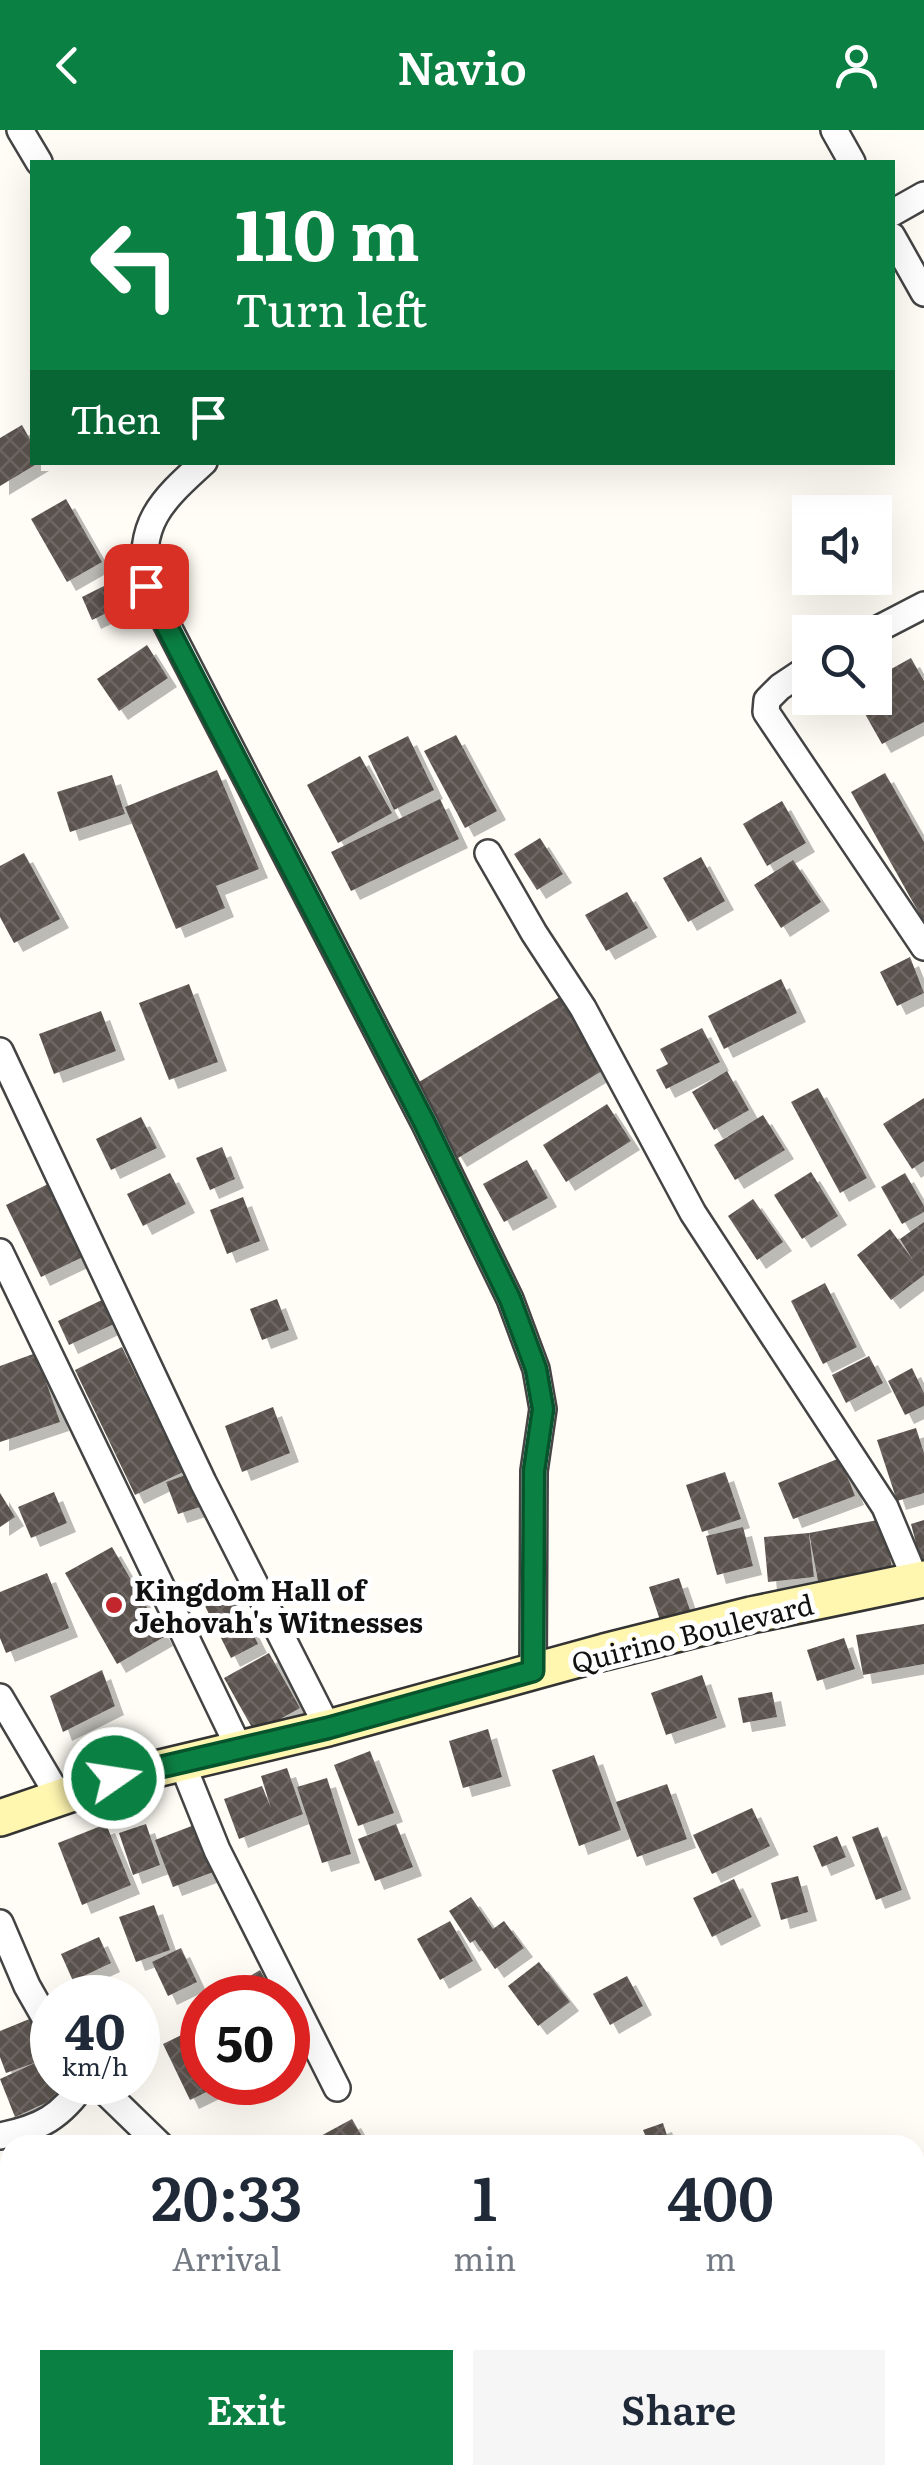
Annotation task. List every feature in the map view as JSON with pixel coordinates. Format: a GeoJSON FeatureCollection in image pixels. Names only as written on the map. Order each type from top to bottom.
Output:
{"type":"FeatureCollection","features":[{"type":"Feature","properties":{"kind":"main road","name":"Quirino Boulevard"},"geometry":{"type":"LineString","coordinates":[[0,1818],[114,1778],[328,1728],[751,1614],[920,1580]]}},
{"type":"Feature","properties":{"kind":"street"},"geometry":{"type":"LineString","coordinates":[[20,130],[38,160]]}},
{"type":"Feature","properties":{"kind":"street"},"geometry":{"type":"LineString","coordinates":[[834,130],[851,160]]}},
{"type":"Feature","properties":{"kind":"street"},"geometry":{"type":"LineString","coordinates":[[895,211],[924,195]]}},
{"type":"Feature","properties":{"kind":"street"},"geometry":{"type":"LineString","coordinates":[[895,241],[924,293]]}},
{"type":"Feature","properties":{"kind":"street"},"geometry":{"type":"LineString","coordinates":[[201,465],[163,499],[149,529],[142,557],[146,586],[424,1122],[510,1299],[536,1369],[543,1409],[534,1471],[533,1671]]}},
{"type":"Feature","properties":{"kind":"street"},"geometry":{"type":"LineString","coordinates":[[892,622],[924,605]]}},
{"type":"Feature","properties":{"kind":"street"},"geometry":{"type":"LineString","coordinates":[[792,678],[766,700],[766,712],[924,948]]}},
{"type":"Feature","properties":{"kind":"street"},"geometry":{"type":"LineString","coordinates":[[488,853],[584,1008],[694,1214],[884,1506],[920,1580]]}},
{"type":"Feature","properties":{"kind":"street"},"geometry":{"type":"LineString","coordinates":[[0,1051],[177,1429],[328,1728]]}},
{"type":"Feature","properties":{"kind":"street"},"geometry":{"type":"LineString","coordinates":[[0,1252],[240,1750]]}},
{"type":"Feature","properties":{"kind":"street"},"geometry":{"type":"LineString","coordinates":[[0,1697],[59,1797]]}},
{"type":"Feature","properties":{"kind":"street"},"geometry":{"type":"LineString","coordinates":[[182,1763],[217,1850],[337,2088]]}},
{"type":"Feature","properties":{"kind":"street"},"geometry":{"type":"LineString","coordinates":[[0,1924],[30,1991]]}},
{"type":"Feature","properties":{"kind":"street"},"geometry":{"type":"LineString","coordinates":[[17,2135],[34,2130],[70,2105]]}},
{"type":"Feature","properties":{"kind":"street"},"geometry":{"type":"LineString","coordinates":[[119,2105],[150,2135]]}},
{"type":"Feature","properties":{"kind":"building"},"geometry":{"type":"Polygon","coordinates":[[[22,425],[30,439],[30,465],[35,465],[0,486],[0,438],[22,425]]]}},
{"type":"Feature","properties":{"kind":"building"},"geometry":{"type":"Polygon","coordinates":[[[66,499],[102,562],[67,582],[31,519],[66,499]]]}},
{"type":"Feature","properties":{"kind":"building"},"geometry":{"type":"Polygon","coordinates":[[[106,585],[117,608],[92,620],[82,597],[106,585]]]}},
{"type":"Feature","properties":{"kind":"building"},"geometry":{"type":"Polygon","coordinates":[[[147,645],[168,678],[119,711],[97,679],[147,645]]]}},
{"type":"Feature","properties":{"kind":"building"},"geometry":{"type":"Polygon","coordinates":[[[911,658],[924,681],[924,722],[882,744],[866,715],[892,715],[892,669],[911,658]]]}},
{"type":"Feature","properties":{"kind":"building"},"geometry":{"type":"Polygon","coordinates":[[[456,735],[497,811],[465,828],[424,751],[456,735]]]}},
{"type":"Feature","properties":{"kind":"building"},"geometry":{"type":"Polygon","coordinates":[[[408,736],[434,790],[394,810],[368,756],[408,736]]]}},
{"type":"Feature","properties":{"kind":"building"},"geometry":{"type":"Polygon","coordinates":[[[360,756],[392,813],[338,843],[307,785],[360,756]]]}},
{"type":"Feature","properties":{"kind":"building"},"geometry":{"type":"Polygon","coordinates":[[[217,770],[259,869],[216,886],[225,908],[176,929],[125,807],[217,770]]]}},
{"type":"Feature","properties":{"kind":"building"},"geometry":{"type":"Polygon","coordinates":[[[885,773],[924,842],[924,922],[851,792],[885,773]]]}},
{"type":"Feature","properties":{"kind":"building"},"geometry":{"type":"Polygon","coordinates":[[[112,775],[125,814],[70,832],[57,792],[112,775]]]}},
{"type":"Feature","properties":{"kind":"building"},"geometry":{"type":"Polygon","coordinates":[[[440,799],[459,839],[351,891],[331,852],[440,799]]]}},
{"type":"Feature","properties":{"kind":"building"},"geometry":{"type":"Polygon","coordinates":[[[782,801],[806,843],[767,866],[743,824],[782,801]]]}},
{"type":"Feature","properties":{"kind":"building"},"geometry":{"type":"Polygon","coordinates":[[[540,838],[563,874],[537,890],[514,854],[540,838]]]}},
{"type":"Feature","properties":{"kind":"building"},"geometry":{"type":"Polygon","coordinates":[[[24,853],[60,919],[14,943],[0,917],[0,866],[24,853]]]}},
{"type":"Feature","properties":{"kind":"building"},"geometry":{"type":"Polygon","coordinates":[[[701,857],[725,901],[688,922],[663,878],[701,857]]]}},
{"type":"Feature","properties":{"kind":"building"},"geometry":{"type":"Polygon","coordinates":[[[793,860],[821,902],[781,928],[754,885],[793,860]]]}},
{"type":"Feature","properties":{"kind":"building"},"geometry":{"type":"Polygon","coordinates":[[[627,892],[648,928],[606,951],[585,915],[627,892]]]}},
{"type":"Feature","properties":{"kind":"building"},"geometry":{"type":"Polygon","coordinates":[[[910,957],[924,993],[897,1006],[880,972],[910,957]]]}},
{"type":"Feature","properties":{"kind":"building"},"geometry":{"type":"Polygon","coordinates":[[[781,979],[797,1013],[724,1049],[708,1016],[781,979]]]}},
{"type":"Feature","properties":{"kind":"building"},"geometry":{"type":"Polygon","coordinates":[[[189,984],[218,1062],[169,1080],[139,1003],[189,984]]]}},
{"type":"Feature","properties":{"kind":"building"},"geometry":{"type":"Polygon","coordinates":[[[563,995],[607,1068],[458,1158],[414,1085],[563,995]]]}},
{"type":"Feature","properties":{"kind":"building"},"geometry":{"type":"Polygon","coordinates":[[[101,1011],[116,1051],[54,1074],[39,1034],[101,1011]]]}},
{"type":"Feature","properties":{"kind":"building"},"geometry":{"type":"Polygon","coordinates":[[[702,1028],[720,1062],[666,1089],[656,1070],[668,1064],[660,1049],[702,1028]]]}},
{"type":"Feature","properties":{"kind":"building"},"geometry":{"type":"Polygon","coordinates":[[[727,1071],[749,1110],[714,1130],[692,1092],[727,1071]]]}},
{"type":"Feature","properties":{"kind":"building"},"geometry":{"type":"Polygon","coordinates":[[[818,1088],[867,1178],[840,1193],[791,1102],[818,1088]]]}},
{"type":"Feature","properties":{"kind":"building"},"geometry":{"type":"Polygon","coordinates":[[[924,1098],[924,1161],[912,1169],[883,1124],[924,1098]]]}},
{"type":"Feature","properties":{"kind":"building"},"geometry":{"type":"Polygon","coordinates":[[[607,1104],[631,1141],[566,1182],[543,1145],[607,1104]]]}},
{"type":"Feature","properties":{"kind":"building"},"geometry":{"type":"Polygon","coordinates":[[[763,1115],[785,1150],[735,1180],[714,1145],[763,1115]]]}},
{"type":"Feature","properties":{"kind":"building"},"geometry":{"type":"Polygon","coordinates":[[[141,1117],[157,1148],[111,1170],[96,1139],[141,1117]]]}},
{"type":"Feature","properties":{"kind":"building"},"geometry":{"type":"Polygon","coordinates":[[[222,1147],[235,1179],[210,1190],[196,1158],[222,1147]]]}},
{"type":"Feature","properties":{"kind":"building"},"geometry":{"type":"Polygon","coordinates":[[[527,1160],[548,1198],[504,1222],[483,1184],[527,1160]]]}},
{"type":"Feature","properties":{"kind":"building"},"geometry":{"type":"Polygon","coordinates":[[[811,1172],[838,1216],[802,1239],[774,1195],[811,1172]]]}},
{"type":"Feature","properties":{"kind":"building"},"geometry":{"type":"Polygon","coordinates":[[[170,1173],[186,1204],[143,1226],[127,1194],[170,1173]]]}},
{"type":"Feature","properties":{"kind":"building"},"geometry":{"type":"Polygon","coordinates":[[[905,1173],[924,1212],[902,1224],[881,1187],[905,1173]]]}},
{"type":"Feature","properties":{"kind":"building"},"geometry":{"type":"Polygon","coordinates":[[[52,1182],[87,1255],[41,1277],[6,1205],[52,1182]]]}},
{"type":"Feature","properties":{"kind":"building"},"geometry":{"type":"Polygon","coordinates":[[[243,1197],[260,1241],[227,1254],[210,1210],[243,1197]]]}},
{"type":"Feature","properties":{"kind":"building"},"geometry":{"type":"Polygon","coordinates":[[[753,1199],[783,1242],[757,1260],[728,1216],[753,1199]]]}},
{"type":"Feature","properties":{"kind":"building"},"geometry":{"type":"Polygon","coordinates":[[[924,1222],[924,1275],[891,1300],[857,1255],[890,1229],[913,1260],[900,1239],[924,1222]]]}},
{"type":"Feature","properties":{"kind":"building"},"geometry":{"type":"Polygon","coordinates":[[[825,1283],[857,1347],[823,1364],[791,1301],[825,1283]]]}},
{"type":"Feature","properties":{"kind":"building"},"geometry":{"type":"Polygon","coordinates":[[[277,1299],[289,1330],[262,1340],[250,1309],[277,1299]]]}},
{"type":"Feature","properties":{"kind":"building"},"geometry":{"type":"Polygon","coordinates":[[[102,1300],[114,1324],[69,1345],[58,1321],[102,1300]]]}},
{"type":"Feature","properties":{"kind":"building"},"geometry":{"type":"Polygon","coordinates":[[[122,1347],[183,1472],[135,1495],[75,1370],[122,1347]]]}},
{"type":"Feature","properties":{"kind":"building"},"geometry":{"type":"Polygon","coordinates":[[[36,1353],[60,1422],[0,1442],[0,1366],[36,1353]]]}},
{"type":"Feature","properties":{"kind":"building"},"geometry":{"type":"Polygon","coordinates":[[[869,1356],[883,1383],[846,1403],[832,1375],[869,1356]]]}},
{"type":"Feature","properties":{"kind":"building"},"geometry":{"type":"Polygon","coordinates":[[[912,1368],[924,1393],[924,1406],[905,1415],[888,1381],[912,1368]]]}},
{"type":"Feature","properties":{"kind":"building"},"geometry":{"type":"Polygon","coordinates":[[[273,1407],[290,1453],[242,1472],[225,1426],[273,1407]]]}},
{"type":"Feature","properties":{"kind":"building"},"geometry":{"type":"Polygon","coordinates":[[[916,1428],[924,1453],[924,1493],[897,1501],[877,1440],[916,1428]]]}},
{"type":"Feature","properties":{"kind":"building"},"geometry":{"type":"Polygon","coordinates":[[[840,1458],[855,1496],[793,1519],[778,1483],[840,1458]]]}},
{"type":"Feature","properties":{"kind":"building"},"geometry":{"type":"Polygon","coordinates":[[[194,1472],[206,1505],[178,1514],[166,1482],[194,1472]]]}},
{"type":"Feature","properties":{"kind":"building"},"geometry":{"type":"Polygon","coordinates":[[[725,1472],[741,1519],[702,1532],[686,1485],[725,1472]]]}},
{"type":"Feature","properties":{"kind":"building"},"geometry":{"type":"Polygon","coordinates":[[[54,1492],[67,1523],[31,1538],[18,1507],[54,1492]]]}},
{"type":"Feature","properties":{"kind":"building"},"geometry":{"type":"Polygon","coordinates":[[[0,1493],[15,1517],[0,1527],[0,1493]]]}},
{"type":"Feature","properties":{"kind":"building"},"geometry":{"type":"Polygon","coordinates":[[[883,1519],[892,1568],[818,1581],[809,1533],[883,1519]]]}},
{"type":"Feature","properties":{"kind":"building"},"geometry":{"type":"Polygon","coordinates":[[[924,1520],[924,1570],[923,1570],[911,1524],[924,1520]]]}},
{"type":"Feature","properties":{"kind":"building"},"geometry":{"type":"Polygon","coordinates":[[[743,1527],[753,1566],[717,1575],[706,1536],[743,1527]]]}},
{"type":"Feature","properties":{"kind":"building"},"geometry":{"type":"Polygon","coordinates":[[[809,1533],[814,1577],[768,1582],[764,1537],[809,1533]]]}},
{"type":"Feature","properties":{"kind":"building","name":"Kingdom Hall of Jehovah's Witnesses"},"geometry":{"type":"Polygon","coordinates":[[[112,1547],[164,1637],[117,1664],[65,1573],[112,1547]]]}},
{"type":"Feature","properties":{"kind":"building"},"geometry":{"type":"Polygon","coordinates":[[[47,1573],[69,1628],[6,1653],[0,1638],[0,1592],[47,1573]]]}},
{"type":"Feature","properties":{"kind":"building"},"geometry":{"type":"Polygon","coordinates":[[[679,1578],[692,1616],[662,1626],[649,1587],[679,1578]]]}},
{"type":"Feature","properties":{"kind":"building"},"geometry":{"type":"Polygon","coordinates":[[[228,1584],[258,1644],[231,1658],[201,1598],[228,1584]]]}},
{"type":"Feature","properties":{"kind":"building"},"geometry":{"type":"Polygon","coordinates":[[[924,1624],[924,1664],[863,1675],[856,1635],[924,1624]]]}},
{"type":"Feature","properties":{"kind":"building"},"geometry":{"type":"Polygon","coordinates":[[[844,1638],[855,1669],[817,1681],[807,1650],[844,1638]]]}},
{"type":"Feature","properties":{"kind":"building"},"geometry":{"type":"Polygon","coordinates":[[[269,1653],[300,1708],[255,1733],[224,1678],[269,1653]]]}},
{"type":"Feature","properties":{"kind":"building"},"geometry":{"type":"Polygon","coordinates":[[[102,1670],[115,1706],[63,1732],[50,1696],[102,1670]]]}},
{"type":"Feature","properties":{"kind":"building"},"geometry":{"type":"Polygon","coordinates":[[[702,1675],[717,1718],[666,1735],[651,1693],[702,1675]]]}},
{"type":"Feature","properties":{"kind":"building"},"geometry":{"type":"Polygon","coordinates":[[[772,1692],[777,1717],[743,1723],[738,1698],[772,1692]]]}},
{"type":"Feature","properties":{"kind":"building"},"geometry":{"type":"Polygon","coordinates":[[[488,1729],[502,1777],[463,1788],[449,1741],[488,1729]]]}},
{"type":"Feature","properties":{"kind":"building"},"geometry":{"type":"Polygon","coordinates":[[[370,1751],[394,1813],[358,1826],[334,1765],[370,1751]]]}},
{"type":"Feature","properties":{"kind":"building"},"geometry":{"type":"Polygon","coordinates":[[[594,1755],[621,1830],[579,1846],[552,1770],[594,1755]]]}},
{"type":"Feature","properties":{"kind":"building"},"geometry":{"type":"Polygon","coordinates":[[[287,1768],[303,1814],[239,1839],[224,1799],[262,1786],[271,1808],[261,1776],[287,1768]]]}},
{"type":"Feature","properties":{"kind":"building"},"geometry":{"type":"Polygon","coordinates":[[[327,1778],[351,1854],[322,1863],[297,1787],[327,1778]]]}},
{"type":"Feature","properties":{"kind":"building"},"geometry":{"type":"Polygon","coordinates":[[[667,1784],[687,1839],[637,1857],[616,1802],[667,1784]]]}},
{"type":"Feature","properties":{"kind":"building"},"geometry":{"type":"Polygon","coordinates":[[[752,1808],[770,1846],[712,1874],[693,1835],[752,1808]]]}},
{"type":"Feature","properties":{"kind":"building"},"geometry":{"type":"Polygon","coordinates":[[[106,1824],[131,1885],[82,1905],[58,1843],[106,1824]]]}},
{"type":"Feature","properties":{"kind":"building"},"geometry":{"type":"Polygon","coordinates":[[[146,1824],[160,1865],[133,1875],[119,1833],[146,1824]]]}},
{"type":"Feature","properties":{"kind":"building"},"geometry":{"type":"Polygon","coordinates":[[[197,1824],[216,1871],[173,1887],[155,1840],[197,1824]]]}},
{"type":"Feature","properties":{"kind":"building"},"geometry":{"type":"Polygon","coordinates":[[[396,1824],[413,1867],[375,1881],[358,1839],[396,1824]]]}},
{"type":"Feature","properties":{"kind":"building"},"geometry":{"type":"Polygon","coordinates":[[[878,1827],[902,1890],[876,1900],[852,1837],[878,1827]]]}},
{"type":"Feature","properties":{"kind":"building"},"geometry":{"type":"Polygon","coordinates":[[[837,1836],[846,1857],[822,1867],[813,1846],[837,1836]]]}},
{"type":"Feature","properties":{"kind":"building"},"geometry":{"type":"Polygon","coordinates":[[[798,1876],[808,1912],[781,1920],[771,1883],[798,1876]]]}},
{"type":"Feature","properties":{"kind":"building"},"geometry":{"type":"Polygon","coordinates":[[[734,1879],[752,1917],[712,1937],[693,1898],[734,1879]]]}},
{"type":"Feature","properties":{"kind":"building"},"geometry":{"type":"Polygon","coordinates":[[[471,1897],[493,1929],[504,1921],[524,1948],[495,1969],[475,1940],[470,1943],[449,1911],[471,1897]]]}},
{"type":"Feature","properties":{"kind":"building"},"geometry":{"type":"Polygon","coordinates":[[[154,1905],[170,1950],[136,1962],[119,1917],[154,1905]]]}},
{"type":"Feature","properties":{"kind":"building"},"geometry":{"type":"Polygon","coordinates":[[[450,1921],[473,1961],[440,1980],[417,1939],[450,1921]]]}},
{"type":"Feature","properties":{"kind":"building"},"geometry":{"type":"Polygon","coordinates":[[[99,1937],[111,1963],[86,1975],[70,1975],[61,1954],[99,1937]]]}},
{"type":"Feature","properties":{"kind":"building"},"geometry":{"type":"Polygon","coordinates":[[[181,1948],[194,1975],[180,1975],[180,1990],[168,1996],[152,1962],[181,1948]]]}},
{"type":"Feature","properties":{"kind":"building"},"geometry":{"type":"Polygon","coordinates":[[[539,1962],[570,2002],[538,2026],[508,1986],[539,1962]]]}},
{"type":"Feature","properties":{"kind":"building"},"geometry":{"type":"Polygon","coordinates":[[[627,1976],[643,2006],[610,2025],[593,1994],[627,1976]]]}},
{"type":"Feature","properties":{"kind":"building"},"geometry":{"type":"Polygon","coordinates":[[[30,2019],[30,2064],[6,2073],[0,2057],[0,2031],[30,2019]]]}},
{"type":"Feature","properties":{"kind":"building"},"geometry":{"type":"Polygon","coordinates":[[[180,2036],[180,2079],[163,2044],[180,2036]]]}},
{"type":"Feature","properties":{"kind":"building"},"geometry":{"type":"Polygon","coordinates":[[[30,2065],[30,2105],[41,2105],[15,2117],[0,2079],[30,2065]]]}},
{"type":"Feature","properties":{"kind":"building"},"geometry":{"type":"Polygon","coordinates":[[[352,2119],[361,2135],[322,2135],[352,2119]]]}},
{"type":"Feature","properties":{"kind":"building"},"geometry":{"type":"Polygon","coordinates":[[[663,2123],[667,2135],[645,2135],[643,2130],[663,2123]]]}},
{"type":"Feature","properties":{"kind":"place","name":"Kingdom Hall of Jehovah's Witnesses"},"geometry":{"type":"Point","coordinates":[114,1605]}},
{"type":"Feature","properties":{"kind":"route"},"geometry":{"type":"LineString","coordinates":[[114,1778],[328,1728],[533,1671],[534,1471],[543,1409],[536,1369],[510,1299],[424,1122],[146,586]]}}]}
